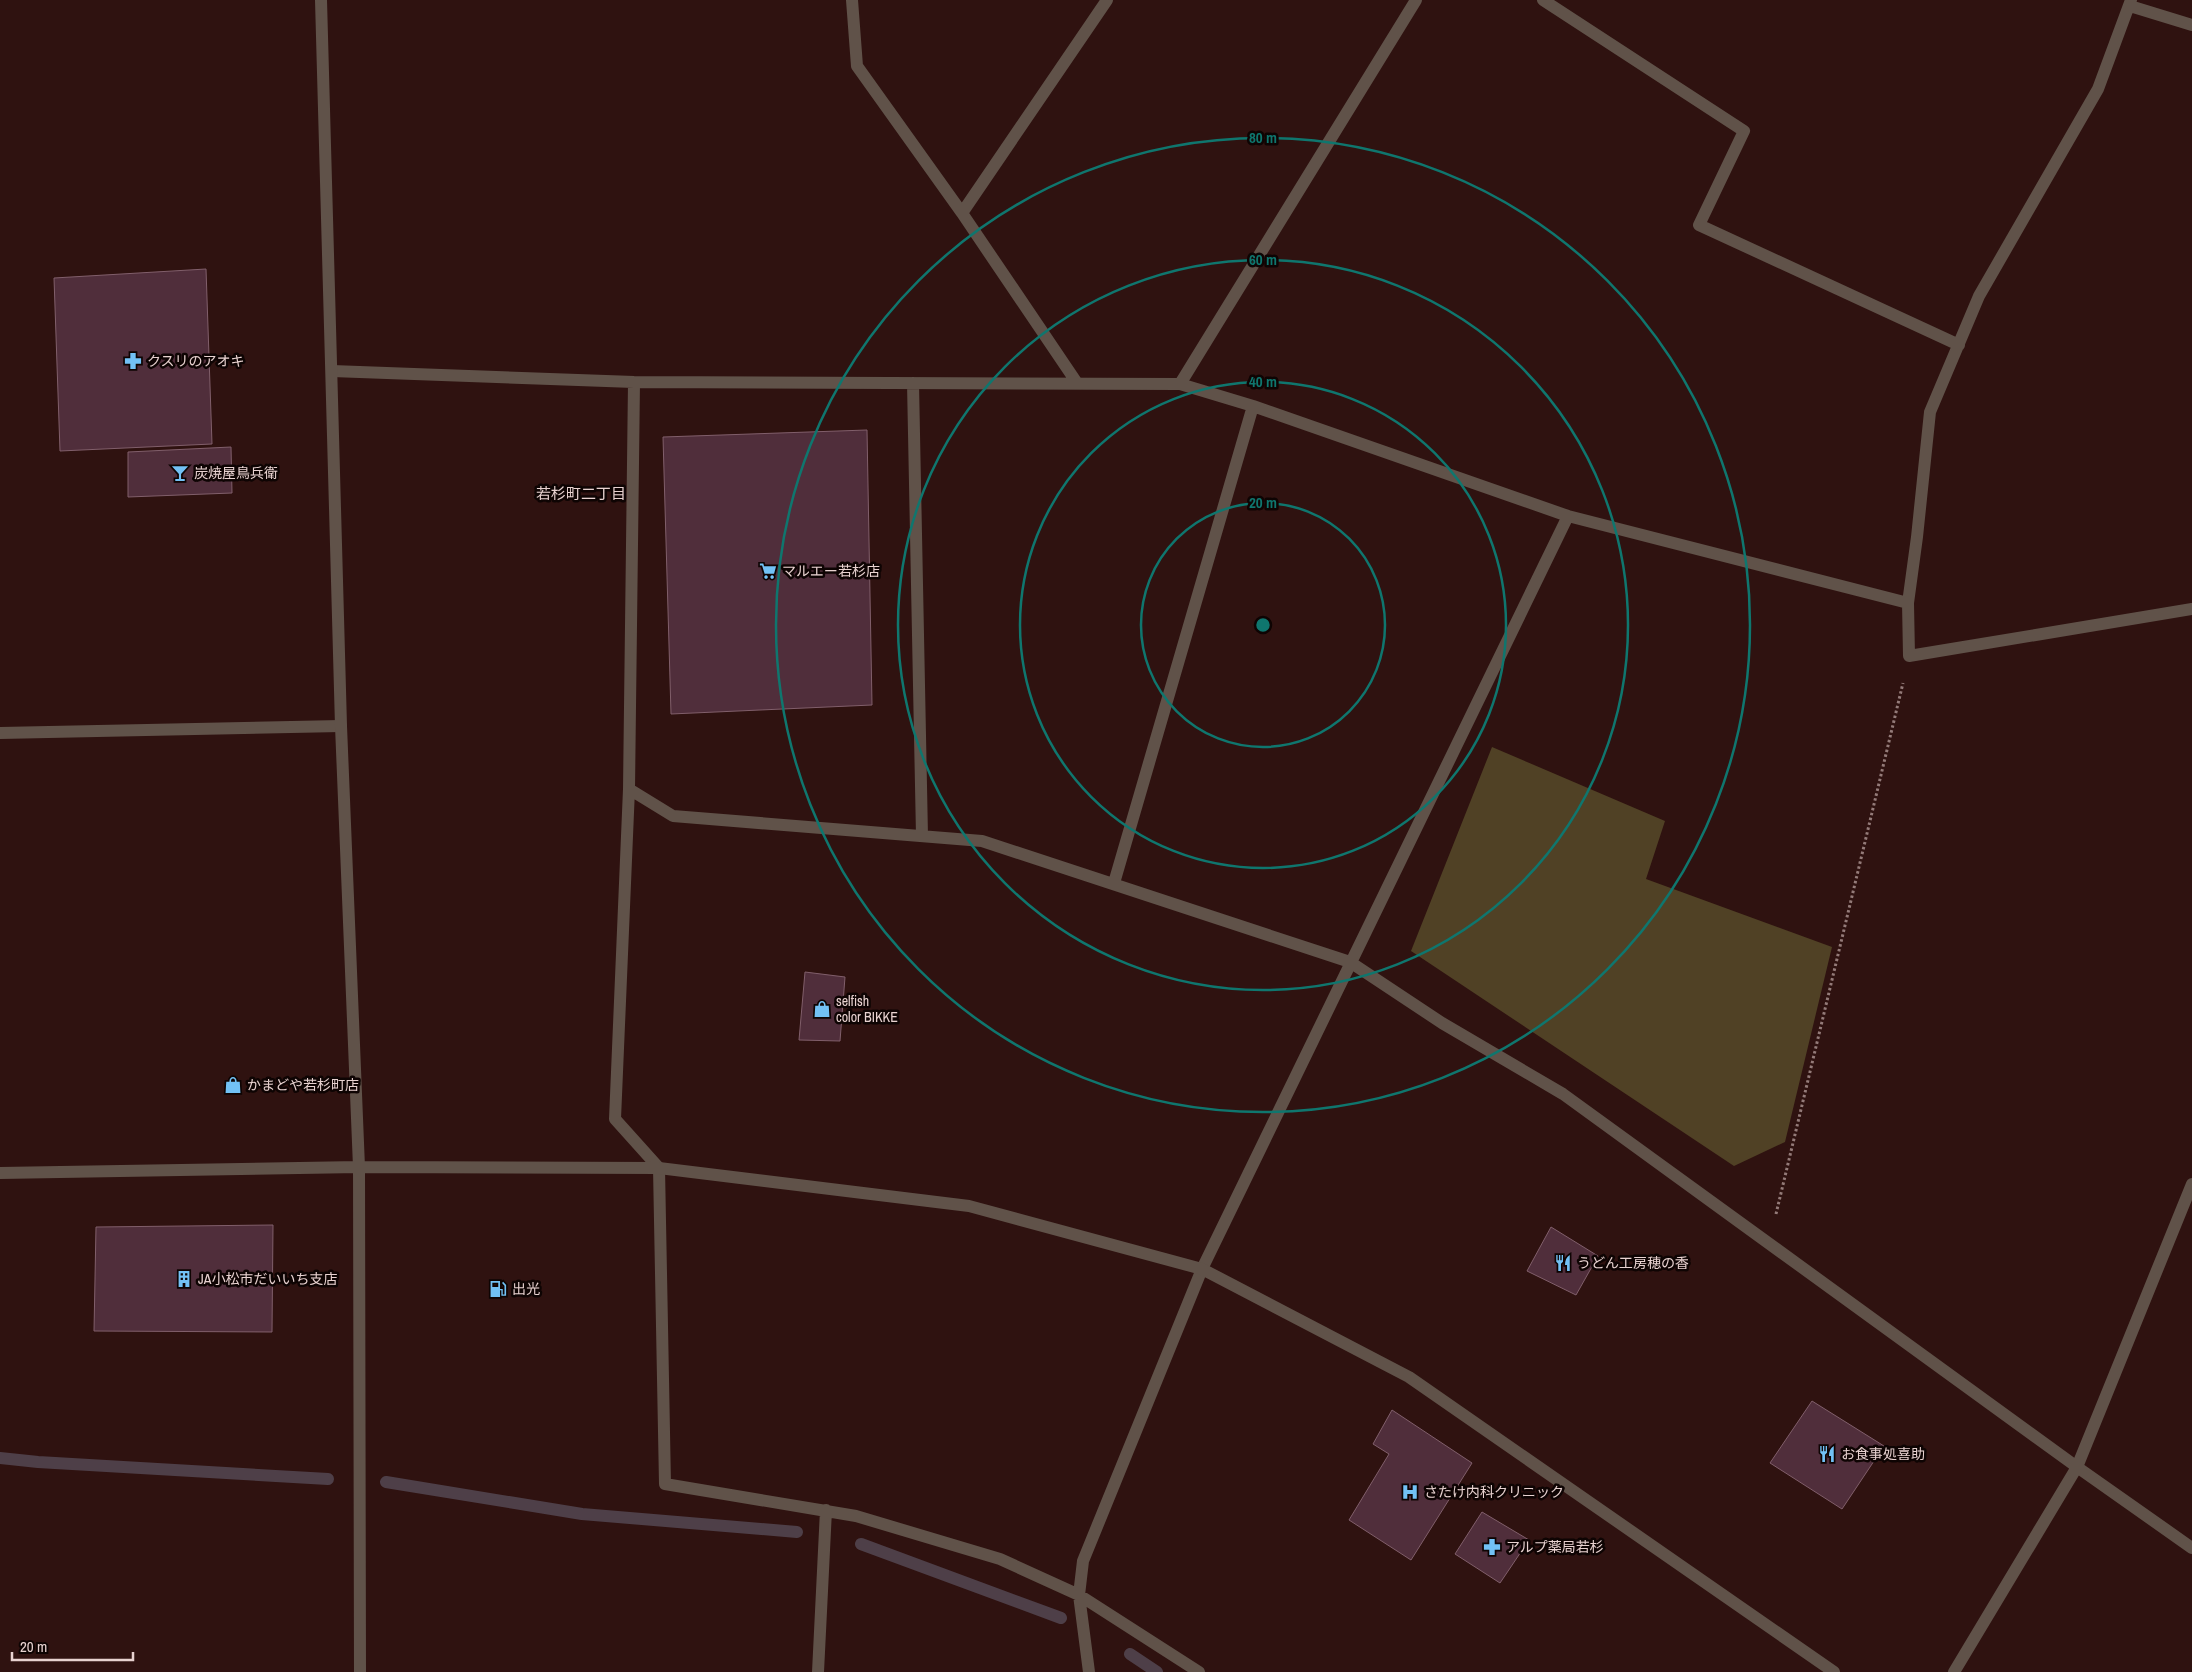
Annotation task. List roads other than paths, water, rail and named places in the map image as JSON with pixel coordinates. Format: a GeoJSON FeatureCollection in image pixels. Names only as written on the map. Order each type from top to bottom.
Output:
{"type":"FeatureCollection","features":[{"type":"Feature","properties":{"kind":"street"},"geometry":{"type":"LineString","coordinates":[[321,0],[341,726],[359,1167],[360,1672]]}},
{"type":"Feature","properties":{"kind":"street"},"geometry":{"type":"LineString","coordinates":[[852,0],[858,66],[962,213],[1077,383]]}},
{"type":"Feature","properties":{"kind":"street"},"geometry":{"type":"LineString","coordinates":[[962,213],[1107,0]]}},
{"type":"Feature","properties":{"kind":"street"},"geometry":{"type":"LineString","coordinates":[[1180,384],[1416,0]]}},
{"type":"Feature","properties":{"kind":"street"},"geometry":{"type":"LineString","coordinates":[[1543,0],[1744,131],[1699,225],[1959,345]]}},
{"type":"Feature","properties":{"kind":"street"},"geometry":{"type":"LineString","coordinates":[[2192,25],[2131,3],[2098,89],[1979,296],[1930,412],[1918,537],[1908,602],[1909,656],[2192,609]]}},
{"type":"Feature","properties":{"kind":"street"},"geometry":{"type":"LineString","coordinates":[[332,372],[634,382],[1180,384],[1253,406],[1568,516],[1908,602]]}},
{"type":"Feature","properties":{"kind":"street"},"geometry":{"type":"LineString","coordinates":[[634,382],[629,789],[615,1119],[659,1168],[665,1484],[856,1516],[1000,1560],[1079,1595],[1199,1672]]}},
{"type":"Feature","properties":{"kind":"street"},"geometry":{"type":"LineString","coordinates":[[913,383],[922,836]]}},
{"type":"Feature","properties":{"kind":"street"},"geometry":{"type":"LineString","coordinates":[[1114,884],[1253,406]]}},
{"type":"Feature","properties":{"kind":"street"},"geometry":{"type":"LineString","coordinates":[[1089,1672],[1079,1595],[1083,1561],[1202,1269],[1568,516]]}},
{"type":"Feature","properties":{"kind":"street"},"geometry":{"type":"LineString","coordinates":[[0,733],[341,726]]}},
{"type":"Feature","properties":{"kind":"street"},"geometry":{"type":"LineString","coordinates":[[629,789],[673,816],[982,841],[1350,962],[1442,1024],[1563,1094],[1770,1242],[2077,1467],[2192,1548]]}},
{"type":"Feature","properties":{"kind":"street"},"geometry":{"type":"LineString","coordinates":[[0,1173],[359,1167],[659,1168],[969,1206],[1202,1269],[1409,1377],[1834,1672]]}},
{"type":"Feature","properties":{"kind":"street"},"geometry":{"type":"LineString","coordinates":[[1954,1672],[2077,1467],[2192,1184]]}},
{"type":"Feature","properties":{"kind":"street"},"geometry":{"type":"LineString","coordinates":[[818,1672],[826,1510]]}},
{"type":"Feature","properties":{"kind":"waterway"},"geometry":{"type":"LineString","coordinates":[[0,1458],[38,1462],[328,1479]]}},
{"type":"Feature","properties":{"kind":"waterway"},"geometry":{"type":"LineString","coordinates":[[386,1482],[582,1514],[797,1532]]}},
{"type":"Feature","properties":{"kind":"waterway"},"geometry":{"type":"LineString","coordinates":[[861,1544],[1061,1618]]}},
{"type":"Feature","properties":{"kind":"waterway"},"geometry":{"type":"LineString","coordinates":[[1130,1654],[1157,1672]]}},
{"type":"Feature","properties":{"kind":"place","name":"クスリのアオキ"},"geometry":{"type":"Point","coordinates":[133,361]}},
{"type":"Feature","properties":{"kind":"place","name":"炭焼屋鳥兵衛"},"geometry":{"type":"Point","coordinates":[180,473]}},
{"type":"Feature","properties":{"kind":"place","name":"マルエー若杉店"},"geometry":{"type":"Point","coordinates":[768,571]}},
{"type":"Feature","properties":{"kind":"place","name":"selfish color BIKKE"},"geometry":{"type":"Point","coordinates":[822,1009]}},
{"type":"Feature","properties":{"kind":"place","name":"かまどや若杉町店"},"geometry":{"type":"Point","coordinates":[233,1085]}},
{"type":"Feature","properties":{"kind":"place","name":"うどん工房穂の香"},"geometry":{"type":"Point","coordinates":[1563,1263]}},
{"type":"Feature","properties":{"kind":"place","name":"JA小松市だいいち支店"},"geometry":{"type":"Point","coordinates":[184,1279]}},
{"type":"Feature","properties":{"kind":"place","name":"出光"},"geometry":{"type":"Point","coordinates":[498,1289]}},
{"type":"Feature","properties":{"kind":"place","name":"お食事処喜助"},"geometry":{"type":"Point","coordinates":[1827,1454]}},
{"type":"Feature","properties":{"kind":"place","name":"さたけ内科クリニック"},"geometry":{"type":"Point","coordinates":[1410,1492]}},
{"type":"Feature","properties":{"kind":"place","name":"アルプ薬局若杉"},"geometry":{"type":"Point","coordinates":[1492,1547]}},
{"type":"Feature","properties":{"kind":"district","name":"若杉町二丁目"},"geometry":{"type":"Point","coordinates":[581,494]}}]}
